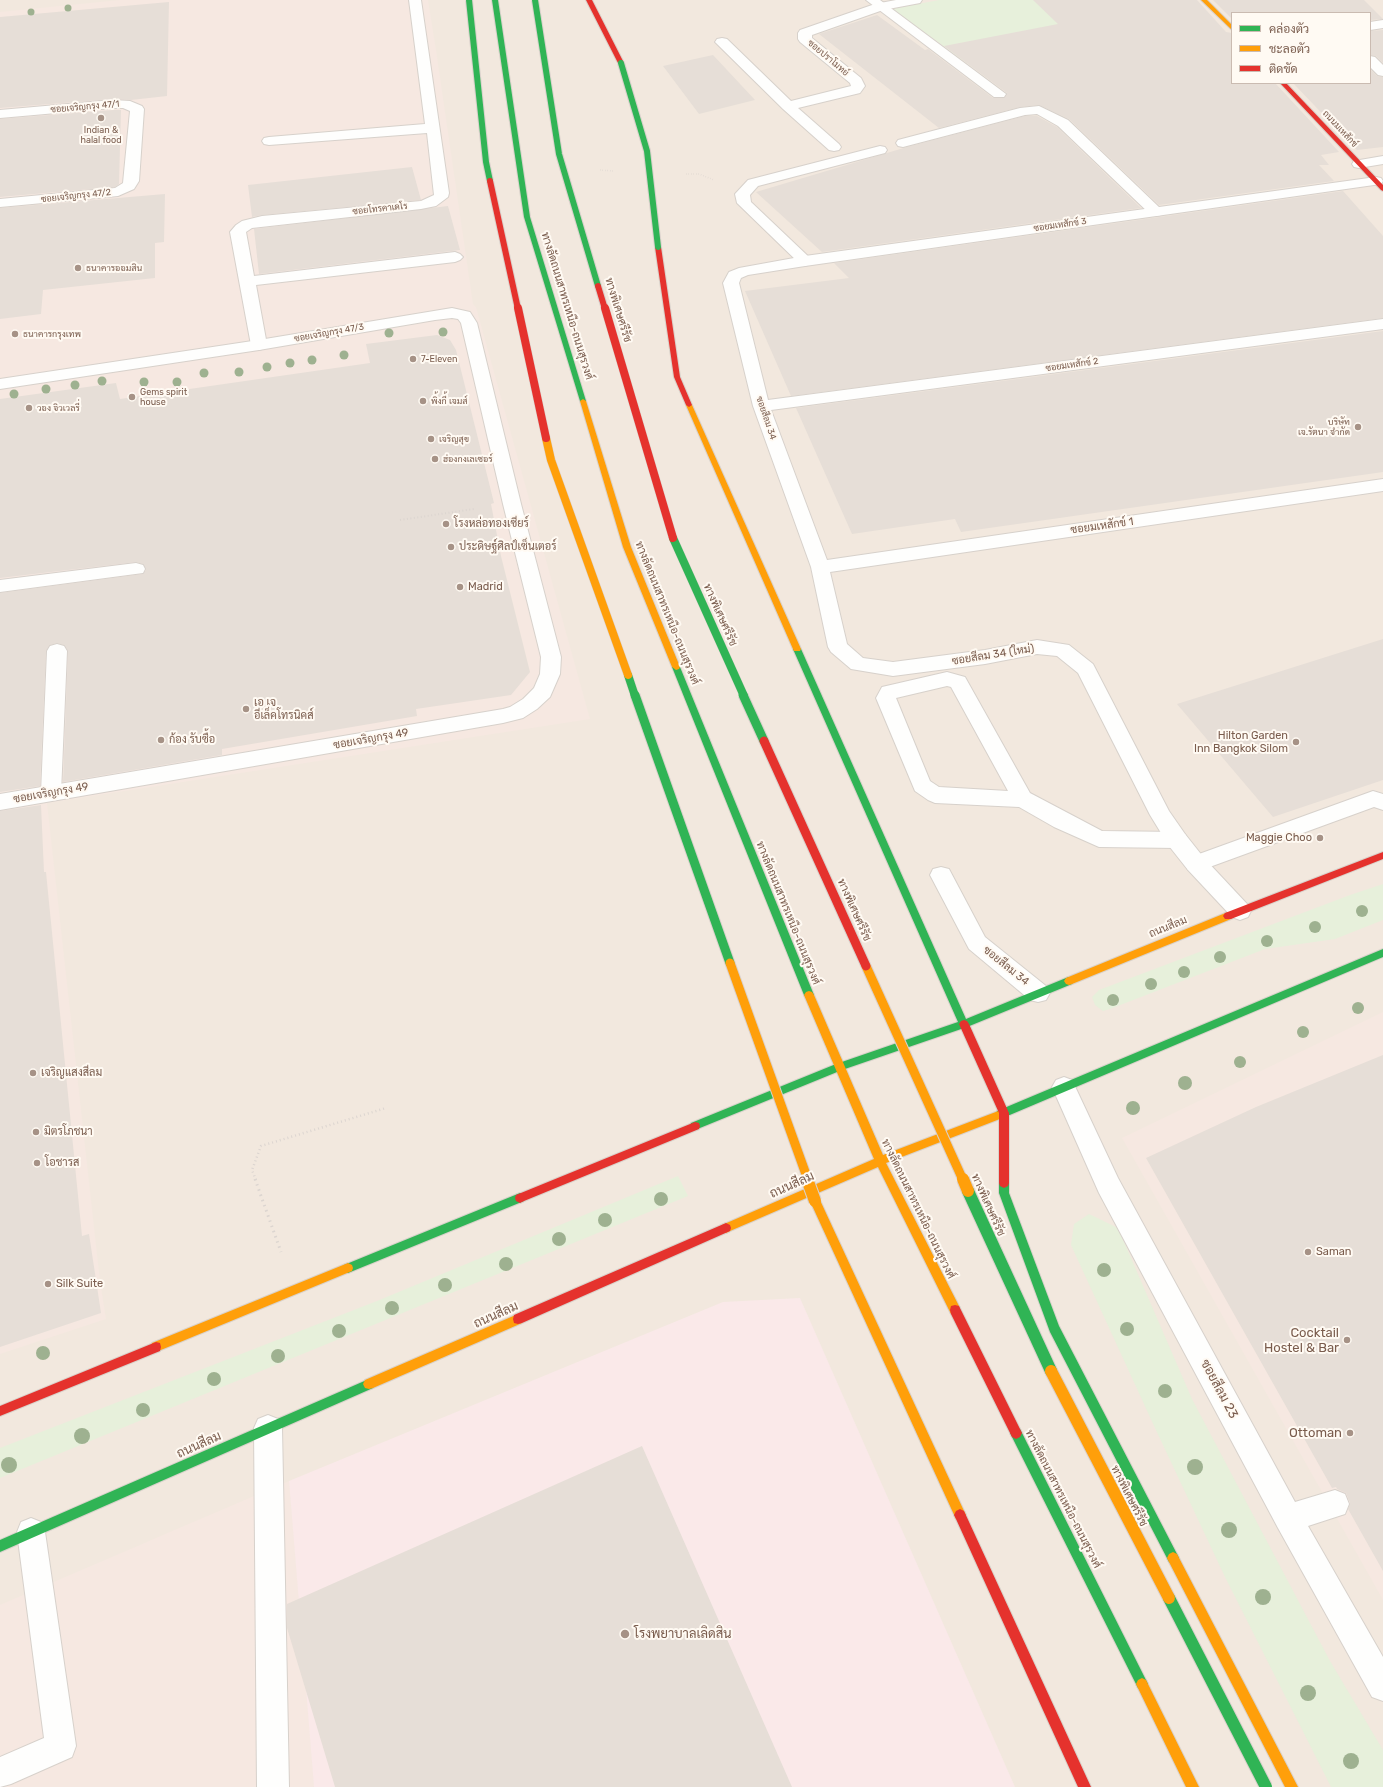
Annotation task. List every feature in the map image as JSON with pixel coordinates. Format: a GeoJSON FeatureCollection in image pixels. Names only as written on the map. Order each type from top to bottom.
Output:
{"type":"FeatureCollection","features":[{"type":"Feature","properties":{"kind":"main road"},"geometry":{"type":"LineString","coordinates":[[469,0],[486,162],[551,460],[815,1200],[1085,1787]]}},
{"type":"Feature","properties":{"kind":"main road","name":"ทางลัดถนนสาทรเหนือ-ถนนสุรวงศ์"},"geometry":{"type":"LineString","coordinates":[[496,0],[527,216],[627,547],[839,1067],[880,1161],[1193,1787]]}},
{"type":"Feature","properties":{"kind":"main road","name":"ทางพิเศษศรีรัช"},"geometry":{"type":"LineString","coordinates":[[535,0],[559,154],[675,544],[1038,1345],[1266,1787]]}},
{"type":"Feature","properties":{"kind":"main road"},"geometry":{"type":"LineString","coordinates":[[589,0],[621,63],[647,151],[658,247],[677,377],[871,818],[1004,1113],[1004,1193],[1054,1328],[1292,1787]]}},
{"type":"Feature","properties":{"kind":"main road"},"geometry":{"type":"LineString","coordinates":[[1204,0],[1231,27]]}},
{"type":"Feature","properties":{"kind":"main road","name":"ถนนมเหสักข์"},"geometry":{"type":"LineString","coordinates":[[1285,84],[1379,185]]}},
{"type":"Feature","properties":{"kind":"main road","name":"ถนนสีลม"},"geometry":{"type":"LineString","coordinates":[[0,1411],[839,1067],[964,1024],[1240,911],[1383,855]]}},
{"type":"Feature","properties":{"kind":"main road","name":"ถนนสีลม"},"geometry":{"type":"LineString","coordinates":[[0,1546],[880,1161],[1004,1113],[1383,953]]}},
{"type":"Feature","properties":{"kind":"street","name":"ซอยโทรคาเดโร"},"geometry":{"type":"LineString","coordinates":[[259,345],[238,232],[241,228],[247,224],[262,221],[421,205],[437,200],[442,193],[415,0]]}},
{"type":"Feature","properties":{"kind":"street","name":"ซอยปราโมทย์"},"geometry":{"type":"LineString","coordinates":[[788,106],[855,90],[858,86],[856,81],[805,39],[805,33],[876,3],[916,0]]}},
{"type":"Feature","properties":{"kind":"street"},"geometry":{"type":"LineString","coordinates":[[876,3],[999,94]]}},
{"type":"Feature","properties":{"kind":"street"},"geometry":{"type":"LineString","coordinates":[[1371,26],[1383,24]]}},
{"type":"Feature","properties":{"kind":"street"},"geometry":{"type":"LineString","coordinates":[[722,42],[788,106],[834,147]]}},
{"type":"Feature","properties":{"kind":"street"},"geometry":{"type":"LineString","coordinates":[[1371,61],[1383,72]]}},
{"type":"Feature","properties":{"kind":"street","name":"ซอยเจริญกรุง 47/1"},"geometry":{"type":"LineString","coordinates":[[0,114],[125,104],[137,109],[135,141]]}},
{"type":"Feature","properties":{"kind":"street"},"geometry":{"type":"LineString","coordinates":[[903,143],[1025,111],[1039,110],[1063,123],[1156,212]]}},
{"type":"Feature","properties":{"kind":"street"},"geometry":{"type":"LineString","coordinates":[[268,141],[433,128]]}},
{"type":"Feature","properties":{"kind":"street","name":"ซอยเจริญกรุง 47/2"},"geometry":{"type":"LineString","coordinates":[[0,203],[118,192],[129,186],[132,181],[135,141]]}},
{"type":"Feature","properties":{"kind":"street"},"geometry":{"type":"LineString","coordinates":[[805,261],[744,203],[742,194],[753,183],[880,150]]}},
{"type":"Feature","properties":{"kind":"street"},"geometry":{"type":"LineString","coordinates":[[1359,164],[1383,160]]}},
{"type":"Feature","properties":{"kind":"street","name":"ซอยมเหสักข์ 3"},"geometry":{"type":"LineString","coordinates":[[744,271],[805,261],[1156,212],[1379,185]]}},
{"type":"Feature","properties":{"kind":"street"},"geometry":{"type":"LineString","coordinates":[[247,281],[455,257]]}},
{"type":"Feature","properties":{"kind":"street","name":"ซอยสีลม 34"},"geometry":{"type":"LineString","coordinates":[[744,271],[735,275],[730,283],[761,406],[820,567]]}},
{"type":"Feature","properties":{"kind":"street","name":"ซอยเจริญกรุง 47/3"},"geometry":{"type":"LineString","coordinates":[[0,384],[259,345],[435,315],[452,313],[464,315],[469,323],[512,504]]}},
{"type":"Feature","properties":{"kind":"street","name":"ซอยมเหสักข์ 2"},"geometry":{"type":"LineString","coordinates":[[761,406],[1383,324]]}},
{"type":"Feature","properties":{"kind":"street","name":"ซอยมเหสักข์ 1"},"geometry":{"type":"LineString","coordinates":[[820,567],[1383,485]]}},
{"type":"Feature","properties":{"kind":"street","name":"ซอยเจริญกรุง 49"},"geometry":{"type":"LineString","coordinates":[[0,802],[516,713],[530,704],[543,692],[550,674],[551,657],[512,504]]}},
{"type":"Feature","properties":{"kind":"street","name":"ซอยสีลม 34 (ใหม่)"},"geometry":{"type":"LineString","coordinates":[[820,567],[838,647],[858,664],[893,669],[985,657],[1037,647],[1062,650],[1086,670],[1161,814],[1177,840],[1196,864],[1240,911]]}},
{"type":"Feature","properties":{"kind":"street"},"geometry":{"type":"LineString","coordinates":[[0,586],[136,569]]}},
{"type":"Feature","properties":{"kind":"street"},"geometry":{"type":"LineString","coordinates":[[51,793],[57,651]]}},
{"type":"Feature","properties":{"kind":"street"},"geometry":{"type":"LineString","coordinates":[[1023,799],[958,682],[947,679],[889,692],[886,698],[887,702],[922,786],[935,795],[1023,799],[1062,821],[1099,839],[1177,840]]}},
{"type":"Feature","properties":{"kind":"street"},"geometry":{"type":"LineString","coordinates":[[1196,864],[1373,799],[1383,802]]}},
{"type":"Feature","properties":{"kind":"street","name":"ซอยสีลม 34"},"geometry":{"type":"LineString","coordinates":[[941,875],[977,943],[1038,993]]}},
{"type":"Feature","properties":{"kind":"street","name":"ซอยสีลม 23"},"geometry":{"type":"LineString","coordinates":[[1064,1087],[1108,1185],[1288,1518],[1383,1686]]}},
{"type":"Feature","properties":{"kind":"street"},"geometry":{"type":"LineString","coordinates":[[268,1428],[273,1787]]}},
{"type":"Feature","properties":{"kind":"street"},"geometry":{"type":"LineString","coordinates":[[1288,1518],[1336,1504]]}},
{"type":"Feature","properties":{"kind":"street"},"geometry":{"type":"LineString","coordinates":[[0,1773],[61,1746],[31,1532]]}},
{"type":"Feature","properties":{"kind":"path"},"geometry":{"type":"LineString","coordinates":[[400,520],[512,504]]}},
{"type":"Feature","properties":{"kind":"path"},"geometry":{"type":"LineString","coordinates":[[294,1290],[252,1170],[261,1146],[386,1108]]}},
{"type":"Feature","properties":{"kind":"shaded area"},"geometry":{"type":"Polygon","coordinates":[[[0,0],[1383,0],[1383,1787],[0,1787],[0,0]]]}},
{"type":"Feature","properties":{"kind":"shaded area"},"geometry":{"type":"Polygon","coordinates":[[[120,0],[428,0],[473,304],[476,307],[590,719],[47,803],[100,1281],[106,1319],[0,1354],[0,12],[120,0]]]}},
{"type":"Feature","properties":{"kind":"shaded area"},"geometry":{"type":"Polygon","coordinates":[[[1383,1012],[1383,1600],[1122,1138],[1383,1012]]]}},
{"type":"Feature","properties":{"kind":"shaded area","name":"โรงพยาบาลเลิดสิน"},"geometry":{"type":"Polygon","coordinates":[[[800,1298],[1015,1787],[314,1787],[289,1481],[723,1302],[800,1298]]]}},
{"type":"Feature","properties":{"kind":"shaded area"},"geometry":{"type":"Polygon","coordinates":[[[289,1481],[314,1787],[0,1787],[0,1605],[289,1481]]]}},
{"type":"Feature","properties":{"kind":"green space"},"geometry":{"type":"Polygon","coordinates":[[[939,0],[1113,0],[1014,97],[892,9],[939,0]]]}},
{"type":"Feature","properties":{"kind":"green space"},"geometry":{"type":"Polygon","coordinates":[[[1383,884],[1383,920],[1335,939],[1265,949],[1110,1009],[1103,1011],[1095,1005],[1092,997],[1099,990],[1350,895],[1383,884]]]}},
{"type":"Feature","properties":{"kind":"green space"},"geometry":{"type":"Polygon","coordinates":[[[678,1176],[688,1196],[0,1478],[0,1448],[377,1301],[678,1176]]]}},
{"type":"Feature","properties":{"kind":"green space"},"geometry":{"type":"Polygon","coordinates":[[[1089,1214],[1118,1228],[1192,1399],[1330,1661],[1383,1750],[1383,1787],[1331,1787],[1225,1577],[1071,1245],[1074,1224],[1089,1214]]]}},
{"type":"Feature","properties":{"kind":"building"},"geometry":{"type":"Polygon","coordinates":[[[1033,0],[1197,0],[1226,32],[1231,33],[1231,84],[1276,84],[1339,152],[1321,155],[1329,165],[1319,165],[1334,181],[1159,205],[1069,119],[1039,105],[1020,107],[939,128],[819,34],[877,15],[925,50],[928,49],[993,98],[1004,98],[1007,93],[944,46],[1058,24],[1033,0]]]}},
{"type":"Feature","properties":{"kind":"building"},"geometry":{"type":"Polygon","coordinates":[[[1213,0],[1364,0],[1383,19],[1371,20],[1371,12],[1231,12],[1231,18],[1213,0]]]}},
{"type":"Feature","properties":{"kind":"building"},"geometry":{"type":"Polygon","coordinates":[[[169,2],[167,96],[131,100],[113,99],[0,108],[0,17],[169,2]]]}},
{"type":"Feature","properties":{"kind":"building"},"geometry":{"type":"Polygon","coordinates":[[[1383,30],[1383,63],[1376,56],[1371,55],[1371,31],[1383,30]]]}},
{"type":"Feature","properties":{"kind":"building"},"geometry":{"type":"Polygon","coordinates":[[[713,55],[755,100],[699,114],[663,66],[713,55]]]}},
{"type":"Feature","properties":{"kind":"building"},"geometry":{"type":"Polygon","coordinates":[[[1371,70],[1377,76],[1383,77],[1383,147],[1357,150],[1294,84],[1371,84],[1371,70]]]}},
{"type":"Feature","properties":{"kind":"building"},"geometry":{"type":"Polygon","coordinates":[[[121,110],[119,184],[115,187],[0,197],[0,119],[121,110]]]}},
{"type":"Feature","properties":{"kind":"building"},"geometry":{"type":"Polygon","coordinates":[[[1025,116],[1037,116],[1057,127],[1141,208],[822,252],[756,192],[907,147],[1025,116]]]}},
{"type":"Feature","properties":{"kind":"building"},"geometry":{"type":"Polygon","coordinates":[[[412,167],[421,200],[252,217],[248,185],[412,167]]]}},
{"type":"Feature","properties":{"kind":"building"},"geometry":{"type":"Polygon","coordinates":[[[1343,191],[1383,236],[1383,318],[791,396],[745,291],[849,278],[834,263],[1343,191]]]}},
{"type":"Feature","properties":{"kind":"building"},"geometry":{"type":"Polygon","coordinates":[[[165,194],[164,242],[155,243],[155,278],[43,290],[41,314],[0,319],[0,208],[165,194]]]}},
{"type":"Feature","properties":{"kind":"building"},"geometry":{"type":"Polygon","coordinates":[[[448,206],[460,250],[259,274],[254,229],[448,206]]]}},
{"type":"Feature","properties":{"kind":"building"},"geometry":{"type":"Polygon","coordinates":[[[1383,331],[1383,472],[961,532],[955,519],[852,534],[796,408],[1383,331]]]}},
{"type":"Feature","properties":{"kind":"building"},"geometry":{"type":"Polygon","coordinates":[[[437,335],[450,340],[456,350],[494,503],[491,504],[501,556],[530,672],[511,695],[416,709],[417,716],[222,749],[222,755],[63,782],[68,651],[64,645],[57,643],[50,645],[46,651],[40,786],[0,792],[0,593],[143,574],[146,570],[143,564],[136,562],[0,578],[0,399],[116,383],[120,399],[370,363],[366,344],[437,335]]]}},
{"type":"Feature","properties":{"kind":"building","name":"Hilton Garden Inn Bangkok Silom"},"geometry":{"type":"Polygon","coordinates":[[[1383,639],[1383,780],[1273,817],[1177,704],[1383,639]]]}},
{"type":"Feature","properties":{"kind":"building"},"geometry":{"type":"Polygon","coordinates":[[[41,805],[44,872],[46,872],[82,1236],[89,1234],[101,1313],[0,1347],[0,811],[41,805]]]}},
{"type":"Feature","properties":{"kind":"building"},"geometry":{"type":"Polygon","coordinates":[[[1383,1055],[1383,1571],[1348,1509],[1350,1503],[1346,1493],[1337,1489],[1336,1487],[1332,1488],[1146,1158],[1256,1107],[1383,1055]]]}},
{"type":"Feature","properties":{"kind":"building"},"geometry":{"type":"Polygon","coordinates":[[[642,1446],[792,1787],[335,1787],[287,1628],[287,1604],[642,1446]]]}},
{"type":"Feature","properties":{"kind":"traffic: fast"},"geometry":{"type":"LineString","coordinates":[[469,0],[486,162],[490,181]]}},
{"type":"Feature","properties":{"kind":"traffic: fast"},"geometry":{"type":"LineString","coordinates":[[495,0],[527,217],[583,401]]}},
{"type":"Feature","properties":{"kind":"traffic: fast"},"geometry":{"type":"LineString","coordinates":[[535,0],[559,154],[598,286]]}},
{"type":"Feature","properties":{"kind":"traffic: fast"},"geometry":{"type":"LineString","coordinates":[[621,63],[647,151],[658,247]]}},
{"type":"Feature","properties":{"kind":"traffic: fast"},"geometry":{"type":"LineString","coordinates":[[673,538],[764,741]]}},
{"type":"Feature","properties":{"kind":"traffic: fast"},"geometry":{"type":"LineString","coordinates":[[797,649],[964,1024]]}},
{"type":"Feature","properties":{"kind":"traffic: fast"},"geometry":{"type":"LineString","coordinates":[[676,667],[809,995]]}},
{"type":"Feature","properties":{"kind":"traffic: fast"},"geometry":{"type":"LineString","coordinates":[[628,675],[730,963]]}},
{"type":"Feature","properties":{"kind":"traffic: fast"},"geometry":{"type":"LineString","coordinates":[[1001,1114],[1383,953]]}},
{"type":"Feature","properties":{"kind":"traffic: fast"},"geometry":{"type":"LineString","coordinates":[[695,1126],[839,1067],[964,1024],[1069,981]]}},
{"type":"Feature","properties":{"kind":"traffic: fast"},"geometry":{"type":"LineString","coordinates":[[1004,1183],[1004,1193],[1054,1328],[1173,1558]]}},
{"type":"Feature","properties":{"kind":"traffic: fast"},"geometry":{"type":"LineString","coordinates":[[968,1191],[1051,1371]]}},
{"type":"Feature","properties":{"kind":"traffic: fast"},"geometry":{"type":"LineString","coordinates":[[348,1268],[520,1198]]}},
{"type":"Feature","properties":{"kind":"traffic: fast"},"geometry":{"type":"LineString","coordinates":[[0,1546],[369,1384]]}},
{"type":"Feature","properties":{"kind":"traffic: fast"},"geometry":{"type":"LineString","coordinates":[[1016,1433],[1142,1684]]}},
{"type":"Feature","properties":{"kind":"traffic: fast"},"geometry":{"type":"LineString","coordinates":[[1169,1598],[1266,1787]]}},
{"type":"Feature","properties":{"kind":"traffic: slow"},"geometry":{"type":"LineString","coordinates":[[1204,0],[1231,27]]}},
{"type":"Feature","properties":{"kind":"traffic: slow"},"geometry":{"type":"LineString","coordinates":[[583,401],[627,547],[676,667]]}},
{"type":"Feature","properties":{"kind":"traffic: slow"},"geometry":{"type":"LineString","coordinates":[[689,405],[797,649]]}},
{"type":"Feature","properties":{"kind":"traffic: slow"},"geometry":{"type":"LineString","coordinates":[[546,438],[551,460],[628,675]]}},
{"type":"Feature","properties":{"kind":"traffic: slow"},"geometry":{"type":"LineString","coordinates":[[1069,981],[1228,916]]}},
{"type":"Feature","properties":{"kind":"traffic: slow"},"geometry":{"type":"LineString","coordinates":[[730,963],[815,1201]]}},
{"type":"Feature","properties":{"kind":"traffic: slow"},"geometry":{"type":"LineString","coordinates":[[866,966],[968,1191]]}},
{"type":"Feature","properties":{"kind":"traffic: slow"},"geometry":{"type":"LineString","coordinates":[[809,995],[880,1161],[955,1310]]}},
{"type":"Feature","properties":{"kind":"traffic: slow"},"geometry":{"type":"LineString","coordinates":[[726,1228],[880,1161],[1001,1114]]}},
{"type":"Feature","properties":{"kind":"traffic: slow"},"geometry":{"type":"LineString","coordinates":[[815,1201],[960,1515]]}},
{"type":"Feature","properties":{"kind":"traffic: slow"},"geometry":{"type":"LineString","coordinates":[[156,1347],[348,1268]]}},
{"type":"Feature","properties":{"kind":"traffic: slow"},"geometry":{"type":"LineString","coordinates":[[369,1384],[518,1319]]}},
{"type":"Feature","properties":{"kind":"traffic: slow"},"geometry":{"type":"LineString","coordinates":[[1051,1371],[1169,1598]]}},
{"type":"Feature","properties":{"kind":"traffic: slow"},"geometry":{"type":"LineString","coordinates":[[1173,1558],[1292,1787]]}},
{"type":"Feature","properties":{"kind":"traffic: slow"},"geometry":{"type":"LineString","coordinates":[[1142,1684],[1193,1787]]}},
{"type":"Feature","properties":{"kind":"traffic: jam"},"geometry":{"type":"LineString","coordinates":[[589,0],[621,63]]}},
{"type":"Feature","properties":{"kind":"traffic: jam"},"geometry":{"type":"LineString","coordinates":[[1284,84],[1383,189]]}},
{"type":"Feature","properties":{"kind":"traffic: jam"},"geometry":{"type":"LineString","coordinates":[[490,181],[546,438]]}},
{"type":"Feature","properties":{"kind":"traffic: jam"},"geometry":{"type":"LineString","coordinates":[[658,247],[677,377],[689,405]]}},
{"type":"Feature","properties":{"kind":"traffic: jam"},"geometry":{"type":"LineString","coordinates":[[598,286],[673,538]]}},
{"type":"Feature","properties":{"kind":"traffic: jam"},"geometry":{"type":"LineString","coordinates":[[764,741],[866,966]]}},
{"type":"Feature","properties":{"kind":"traffic: jam"},"geometry":{"type":"LineString","coordinates":[[1228,916],[1383,855]]}},
{"type":"Feature","properties":{"kind":"traffic: jam"},"geometry":{"type":"LineString","coordinates":[[964,1024],[1004,1113],[1004,1183]]}},
{"type":"Feature","properties":{"kind":"traffic: jam"},"geometry":{"type":"LineString","coordinates":[[520,1198],[695,1126]]}},
{"type":"Feature","properties":{"kind":"traffic: jam"},"geometry":{"type":"LineString","coordinates":[[518,1319],[726,1228]]}},
{"type":"Feature","properties":{"kind":"traffic: jam"},"geometry":{"type":"LineString","coordinates":[[955,1310],[1016,1433]]}},
{"type":"Feature","properties":{"kind":"traffic: jam"},"geometry":{"type":"LineString","coordinates":[[0,1411],[156,1347]]}},
{"type":"Feature","properties":{"kind":"traffic: jam"},"geometry":{"type":"LineString","coordinates":[[960,1515],[1085,1787]]}},
{"type":"Feature","properties":{"kind":"place","name":"Indian & halal food"},"geometry":{"type":"Point","coordinates":[101,118]}},
{"type":"Feature","properties":{"kind":"place","name":"ธนาคารออมสิน"},"geometry":{"type":"Point","coordinates":[78,268]}},
{"type":"Feature","properties":{"kind":"place","name":"ธนาคารกรุงเทพ"},"geometry":{"type":"Point","coordinates":[15,334]}},
{"type":"Feature","properties":{"kind":"place","name":"7-Eleven"},"geometry":{"type":"Point","coordinates":[413,359]}},
{"type":"Feature","properties":{"kind":"place","name":"Gems spirit house"},"geometry":{"type":"Point","coordinates":[132,397]}},
{"type":"Feature","properties":{"kind":"place","name":"พิ้งกี้ เจมส์"},"geometry":{"type":"Point","coordinates":[423,401]}},
{"type":"Feature","properties":{"kind":"place","name":"วอง จิวเวลรี่"},"geometry":{"type":"Point","coordinates":[29,408]}},
{"type":"Feature","properties":{"kind":"place","name":"บริษัท เจ.รัตนา จำกัด"},"geometry":{"type":"Point","coordinates":[1358,427]}},
{"type":"Feature","properties":{"kind":"place","name":"เจริญสุข"},"geometry":{"type":"Point","coordinates":[431,439]}},
{"type":"Feature","properties":{"kind":"place","name":"ฮ่องกงเลเซอร์"},"geometry":{"type":"Point","coordinates":[435,459]}},
{"type":"Feature","properties":{"kind":"place","name":"โรงหล่อทองเซียร์"},"geometry":{"type":"Point","coordinates":[446,524]}},
{"type":"Feature","properties":{"kind":"place","name":"ประดิษฐ์ศิลป์เซ็นเตอร์"},"geometry":{"type":"Point","coordinates":[451,547]}},
{"type":"Feature","properties":{"kind":"place","name":"Madrid"},"geometry":{"type":"Point","coordinates":[460,587]}},
{"type":"Feature","properties":{"kind":"place","name":"เอ เจ อีเล็คโทรนิคส์"},"geometry":{"type":"Point","coordinates":[246,709]}},
{"type":"Feature","properties":{"kind":"place","name":"ก้อง รับซื้อ"},"geometry":{"type":"Point","coordinates":[161,740]}},
{"type":"Feature","properties":{"kind":"place","name":"Hilton Garden Inn Bangkok Silom"},"geometry":{"type":"Point","coordinates":[1296,742]}},
{"type":"Feature","properties":{"kind":"place","name":"Maggie Choo"},"geometry":{"type":"Point","coordinates":[1320,838]}},
{"type":"Feature","properties":{"kind":"place","name":"เจริญแสงสีลม"},"geometry":{"type":"Point","coordinates":[33,1073]}},
{"type":"Feature","properties":{"kind":"place","name":"มิตรโภชนา"},"geometry":{"type":"Point","coordinates":[36,1132]}},
{"type":"Feature","properties":{"kind":"place","name":"โอชารส"},"geometry":{"type":"Point","coordinates":[37,1163]}},
{"type":"Feature","properties":{"kind":"place","name":"Saman"},"geometry":{"type":"Point","coordinates":[1308,1252]}},
{"type":"Feature","properties":{"kind":"place","name":"Silk Suite"},"geometry":{"type":"Point","coordinates":[48,1284]}},
{"type":"Feature","properties":{"kind":"place","name":"Cocktail Hostel & Bar"},"geometry":{"type":"Point","coordinates":[1347,1340]}},
{"type":"Feature","properties":{"kind":"place","name":"Ottoman"},"geometry":{"type":"Point","coordinates":[1350,1433]}},
{"type":"Feature","properties":{"kind":"place","name":"โรงพยาบาลเลิดสิน"},"geometry":{"type":"Point","coordinates":[625,1634]}}]}
